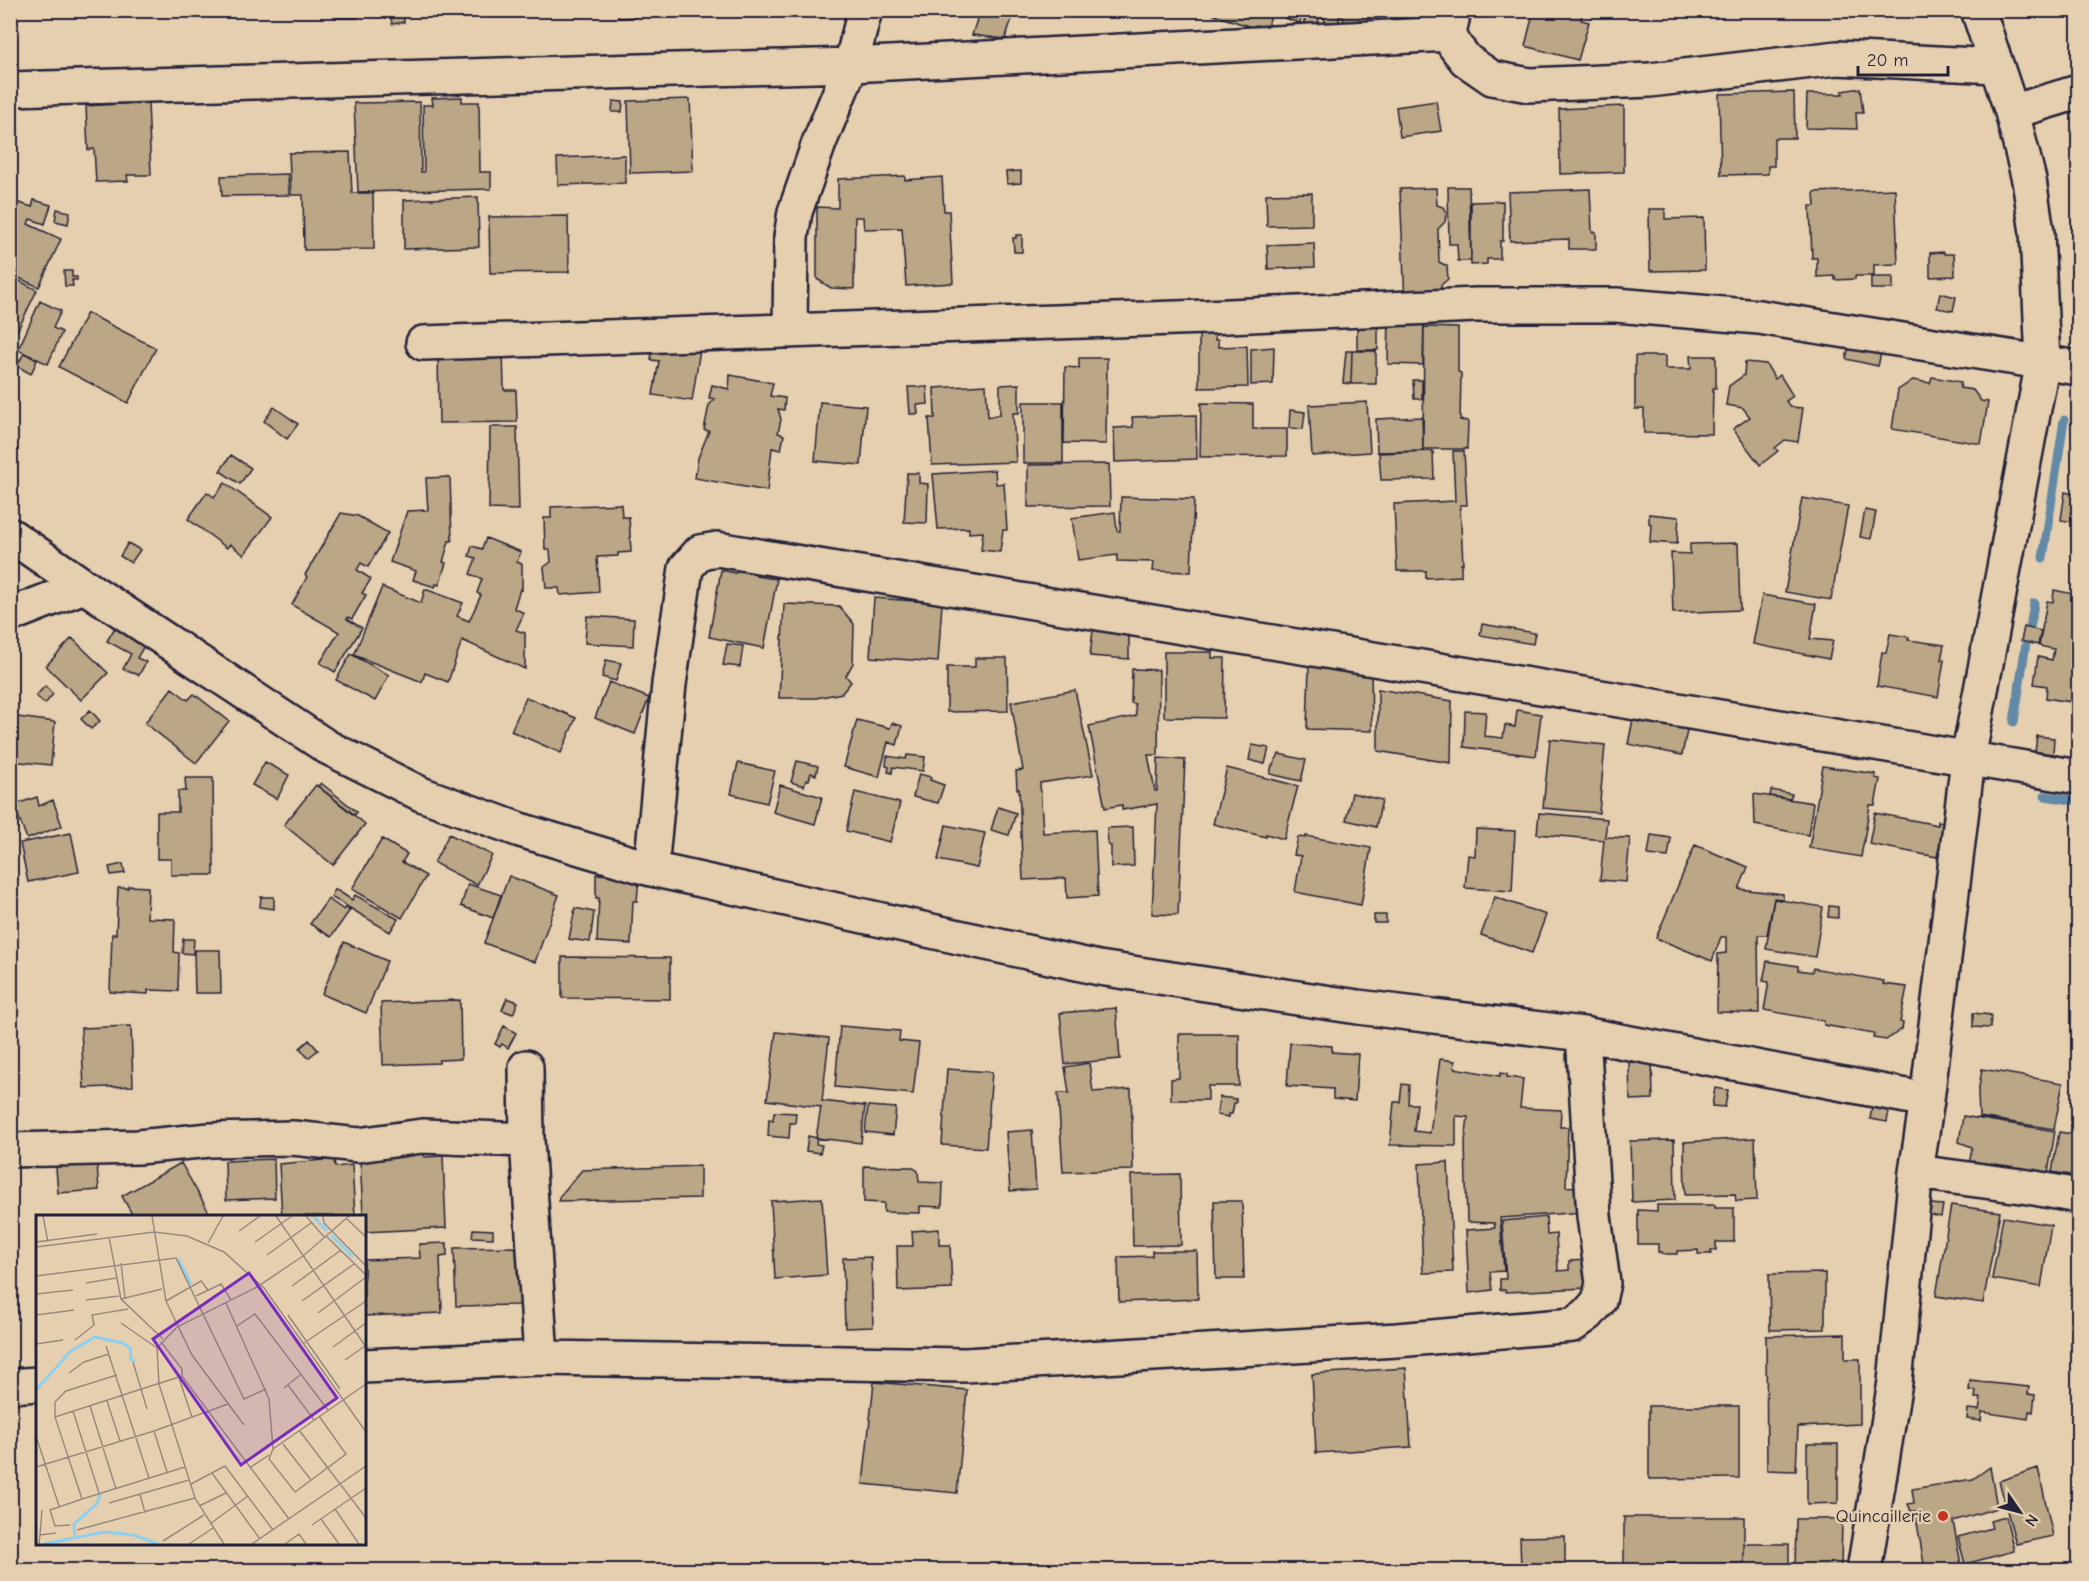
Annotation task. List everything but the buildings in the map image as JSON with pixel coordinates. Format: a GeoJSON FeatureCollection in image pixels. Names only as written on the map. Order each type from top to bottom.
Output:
{"type":"FeatureCollection","features":[{"type":"Feature","properties":{"kind":"street"},"geometry":{"type":"LineString","coordinates":[[790,331],[791,237],[795,212],[819,143],[851,65],[865,10]]}},
{"type":"Feature","properties":{"kind":"street"},"geometry":{"type":"LineString","coordinates":[[1864,1570],[1894,1382],[1916,1172],[1927,1100],[1968,759],[2043,361],[2037,232],[2030,180],[2012,112],[1978,10]]}},
{"type":"Feature","properties":{"kind":"street"},"geometry":{"type":"LineString","coordinates":[[10,89],[851,65],[1452,22],[1455,46],[1466,60],[1492,78],[1528,85],[1650,80],[1837,58],[1996,66]]}},
{"type":"Feature","properties":{"kind":"street"},"geometry":{"type":"LineString","coordinates":[[2012,112],[2079,92]]}},
{"type":"Feature","properties":{"kind":"street"},"geometry":{"type":"LineString","coordinates":[[423,343],[1206,317],[1476,305],[1616,305],[1759,317],[2079,368]]}},
{"type":"Feature","properties":{"kind":"street"},"geometry":{"type":"LineString","coordinates":[[10,535],[327,747],[421,794],[520,830],[651,869],[1099,968],[1358,1007],[1583,1034],[1927,1100]]}},
{"type":"Feature","properties":{"kind":"street"},"geometry":{"type":"LineString","coordinates":[[651,869],[669,684],[686,568],[700,552],[717,549],[2079,777]]}},
{"type":"Feature","properties":{"kind":"street"},"geometry":{"type":"LineString","coordinates":[[10,615],[84,586]]}},
{"type":"Feature","properties":{"kind":"street"},"geometry":{"type":"LineString","coordinates":[[366,1365],[541,1358],[964,1365],[1397,1340],[1573,1325],[1588,1314],[1599,1301],[1603,1283],[1594,1216],[1583,1034]]}},
{"type":"Feature","properties":{"kind":"street"},"geometry":{"type":"LineString","coordinates":[[526,1067],[527,1140],[541,1358]]}},
{"type":"Feature","properties":{"kind":"street"},"geometry":{"type":"LineString","coordinates":[[10,1150],[138,1148],[210,1140],[294,1138],[358,1145],[422,1136],[527,1140]]}},
{"type":"Feature","properties":{"kind":"street"},"geometry":{"type":"LineString","coordinates":[[1916,1172],[2079,1196]]}},
{"type":"Feature","properties":{"kind":"street"},"geometry":{"type":"LineString","coordinates":[[10,1386],[36,1384]]}},
{"type":"Feature","properties":{"kind":"waterway"},"geometry":{"type":"LineString","coordinates":[[2043,558],[2064,420]]}},
{"type":"Feature","properties":{"kind":"waterway"},"geometry":{"type":"LineString","coordinates":[[2030,628],[2034,603]]}},
{"type":"Feature","properties":{"kind":"waterway"},"geometry":{"type":"LineString","coordinates":[[2014,722],[2026,643]]}},
{"type":"Feature","properties":{"kind":"waterway"},"geometry":{"type":"LineString","coordinates":[[2045,796],[2078,801]]}},
{"type":"Feature","properties":{"kind":"place","name":"Quincaillerie"},"geometry":{"type":"Point","coordinates":[1943,1516]}}]}
